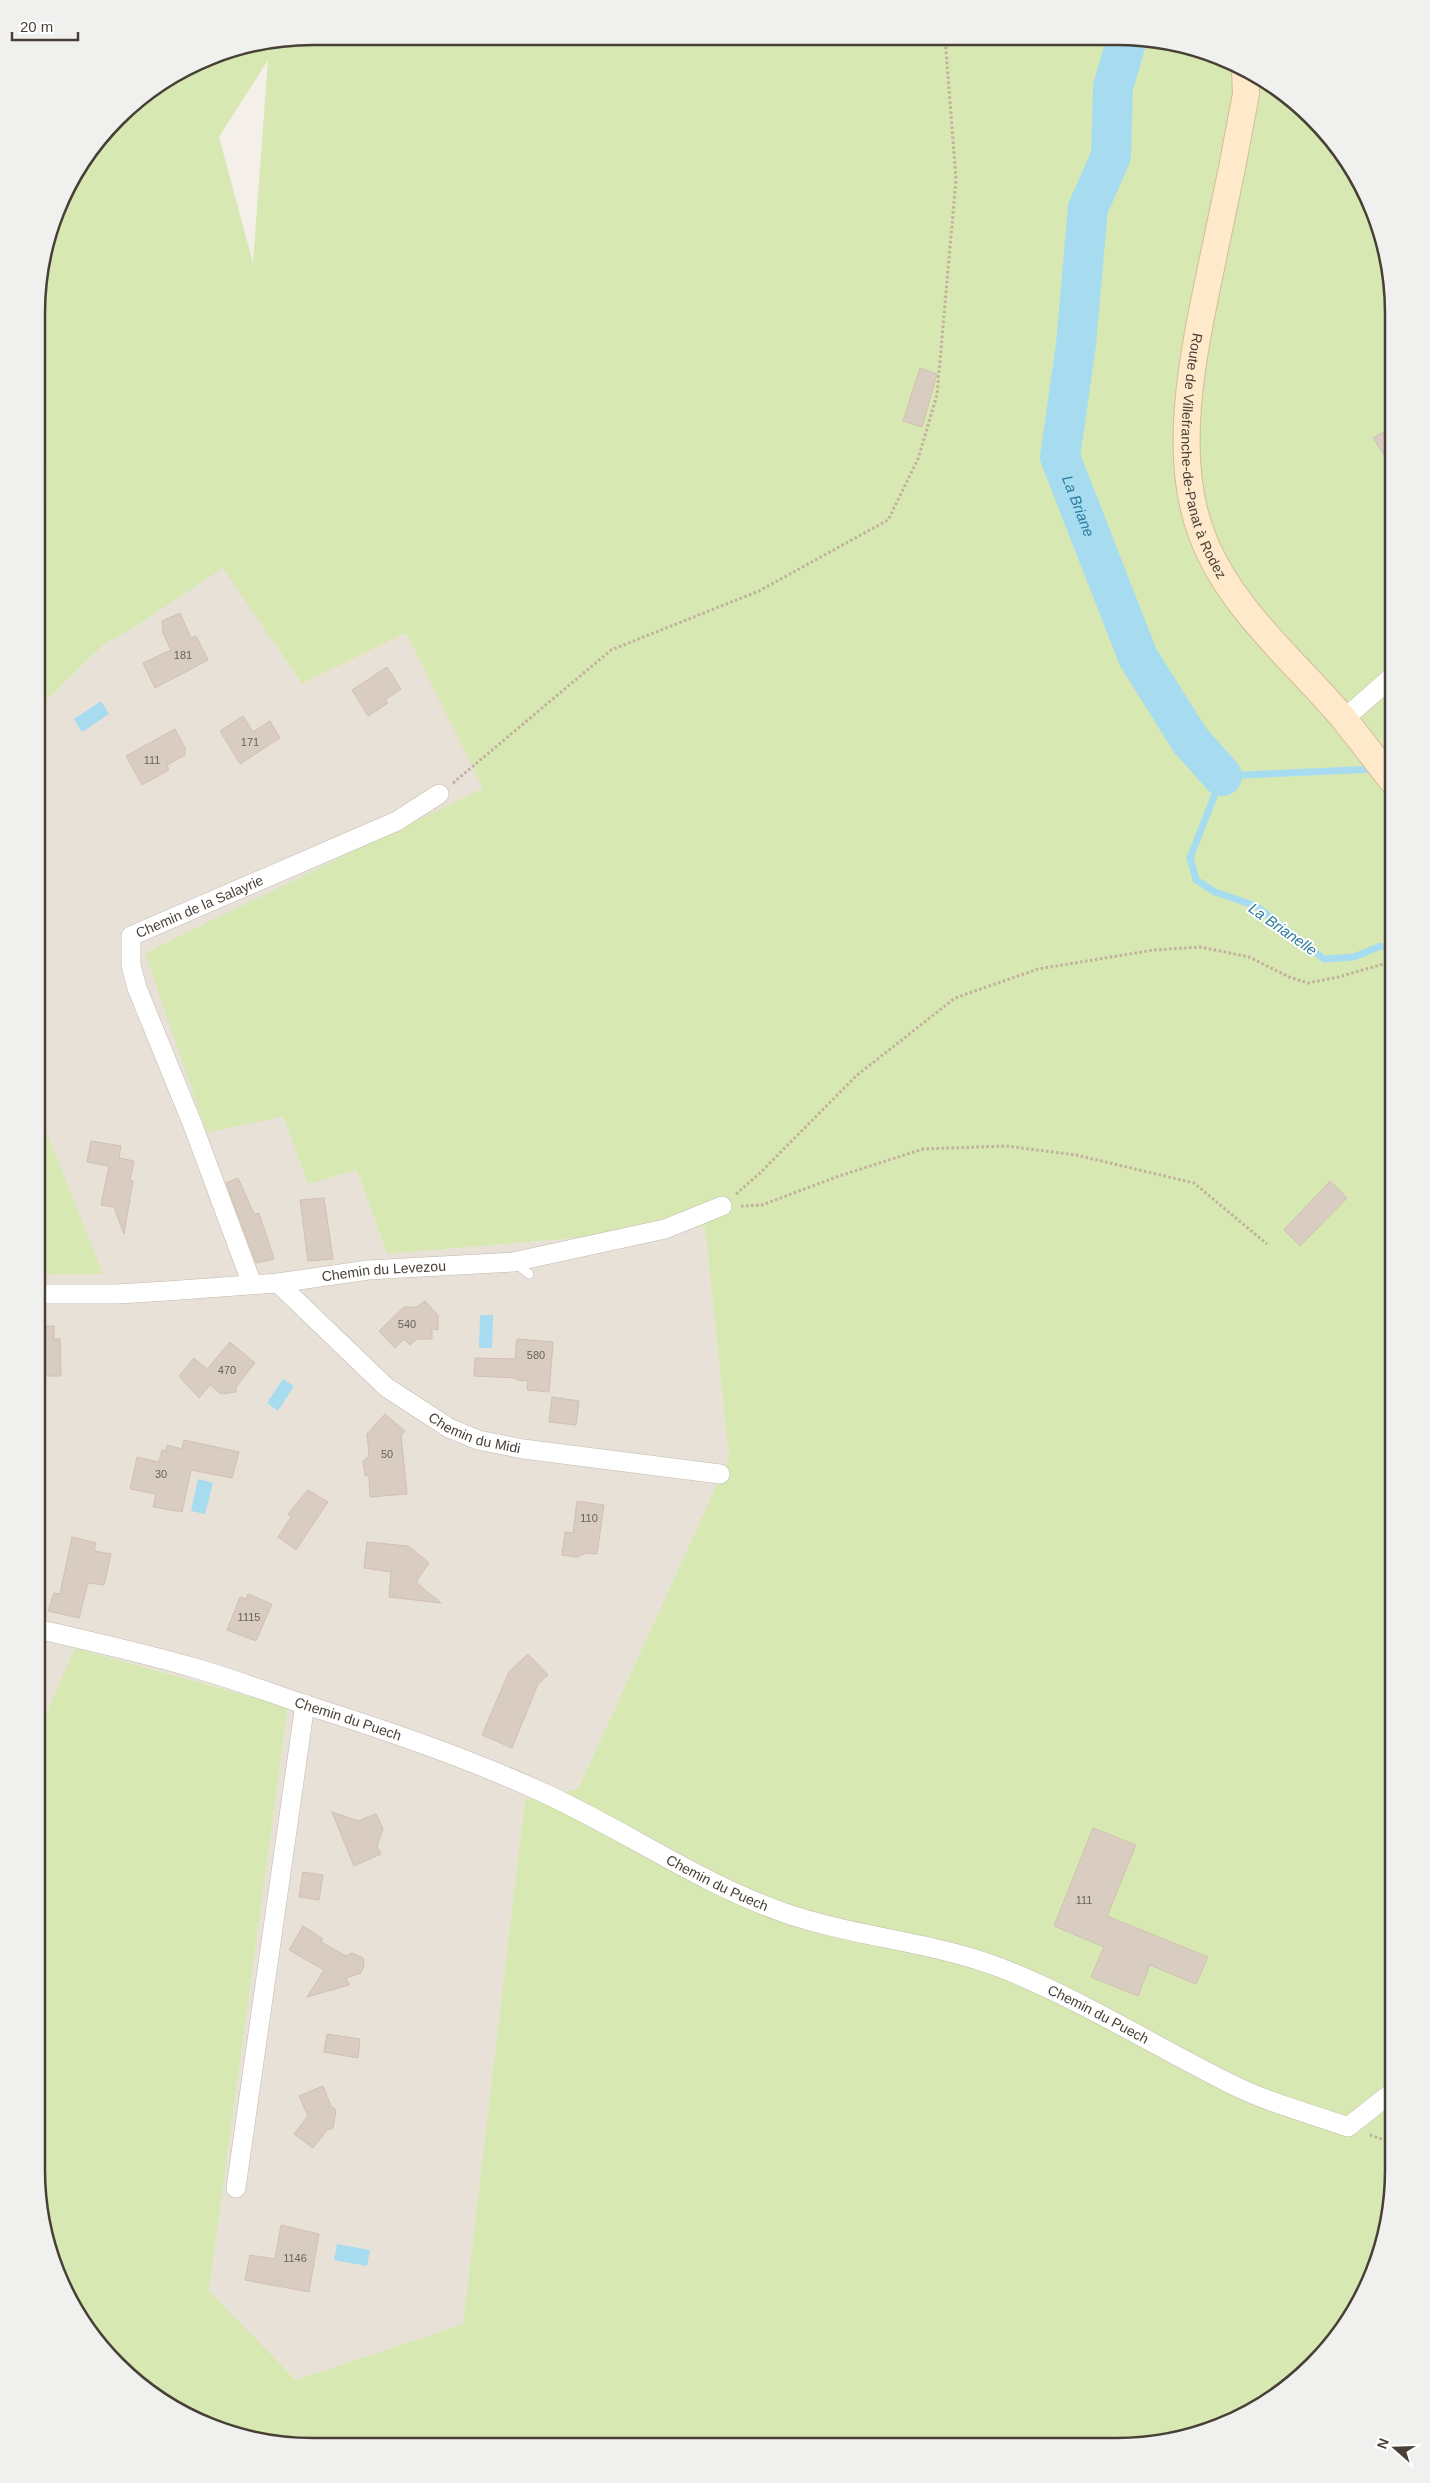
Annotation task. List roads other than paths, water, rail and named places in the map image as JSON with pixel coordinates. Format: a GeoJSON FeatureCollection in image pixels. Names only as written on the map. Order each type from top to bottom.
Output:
{"type":"FeatureCollection","features":[{"type":"Feature","properties":{"kind":"main road","name":"Route de Villefranche-de-Panat à Rodez"},"geometry":{"type":"LineString","coordinates":[[1245,78],[1246,94],[1200,325],[1188,397],[1189,490],[1202,536],[1225,580],[1256,622],[1344,719],[1385,772]]}},
{"type":"Feature","properties":{"kind":"street"},"geometry":{"type":"LineString","coordinates":[[1344,719],[1385,683]]}},
{"type":"Feature","properties":{"kind":"street","name":"Chemin de la Salayrie"},"geometry":{"type":"LineString","coordinates":[[252,1284],[192,1123],[137,988],[131,965],[131,936],[397,821],[440,794]]}},
{"type":"Feature","properties":{"kind":"street","name":"Chemin du Levezou"},"geometry":{"type":"LineString","coordinates":[[45,1294],[117,1294],[278,1283],[368,1270],[513,1262],[665,1229],[722,1206]]}},
{"type":"Feature","properties":{"kind":"street","name":"Chemin du Midi"},"geometry":{"type":"LineString","coordinates":[[278,1283],[386,1387],[449,1428],[478,1440],[523,1449],[720,1474]]}},
{"type":"Feature","properties":{"kind":"street","name":"Chemin du Puech"},"geometry":{"type":"LineString","coordinates":[[45,1631],[195,1668],[459,1757],[538,1790],[617,1830],[702,1878],[782,1912],[865,1935],[941,1951],[1000,1968],[1076,2003],[1231,2084],[1273,2102],[1348,2127],[1385,2098]]}},
{"type":"Feature","properties":{"kind":"street"},"geometry":{"type":"LineString","coordinates":[[236,2188],[305,1704]]}},
{"type":"Feature","properties":{"kind":"lane"},"geometry":{"type":"LineString","coordinates":[[513,1262],[529,1274]]}},
{"type":"Feature","properties":{"kind":"water"},"geometry":{"type":"Polygon","coordinates":[[[101,701],[109,714],[82,732],[74,719],[101,701]]]}},
{"type":"Feature","properties":{"kind":"water"},"geometry":{"type":"Polygon","coordinates":[[[480,1315],[493,1315],[492,1348],[479,1348],[480,1315]]]}},
{"type":"Feature","properties":{"kind":"water"},"geometry":{"type":"Polygon","coordinates":[[[283,1379],[294,1386],[278,1411],[267,1403],[283,1379]]]}},
{"type":"Feature","properties":{"kind":"water"},"geometry":{"type":"Polygon","coordinates":[[[198,1479],[213,1483],[205,1514],[191,1511],[198,1479]]]}},
{"type":"Feature","properties":{"kind":"water"},"geometry":{"type":"Polygon","coordinates":[[[337,2244],[370,2250],[367,2266],[334,2260],[337,2244]]]}},
{"type":"Feature","properties":{"kind":"waterway","name":"La Briane"},"geometry":{"type":"LineString","coordinates":[[1125,45],[1113,87],[1111,156],[1088,208],[1076,344],[1060,457],[1138,657],[1190,740],[1222,776]]}},
{"type":"Feature","properties":{"kind":"waterway","name":"La Brianelle"},"geometry":{"type":"LineString","coordinates":[[1376,769],[1222,776],[1190,858],[1196,880],[1215,892],[1256,906],[1324,959],[1354,957],[1381,946],[1385,948]]}}]}
